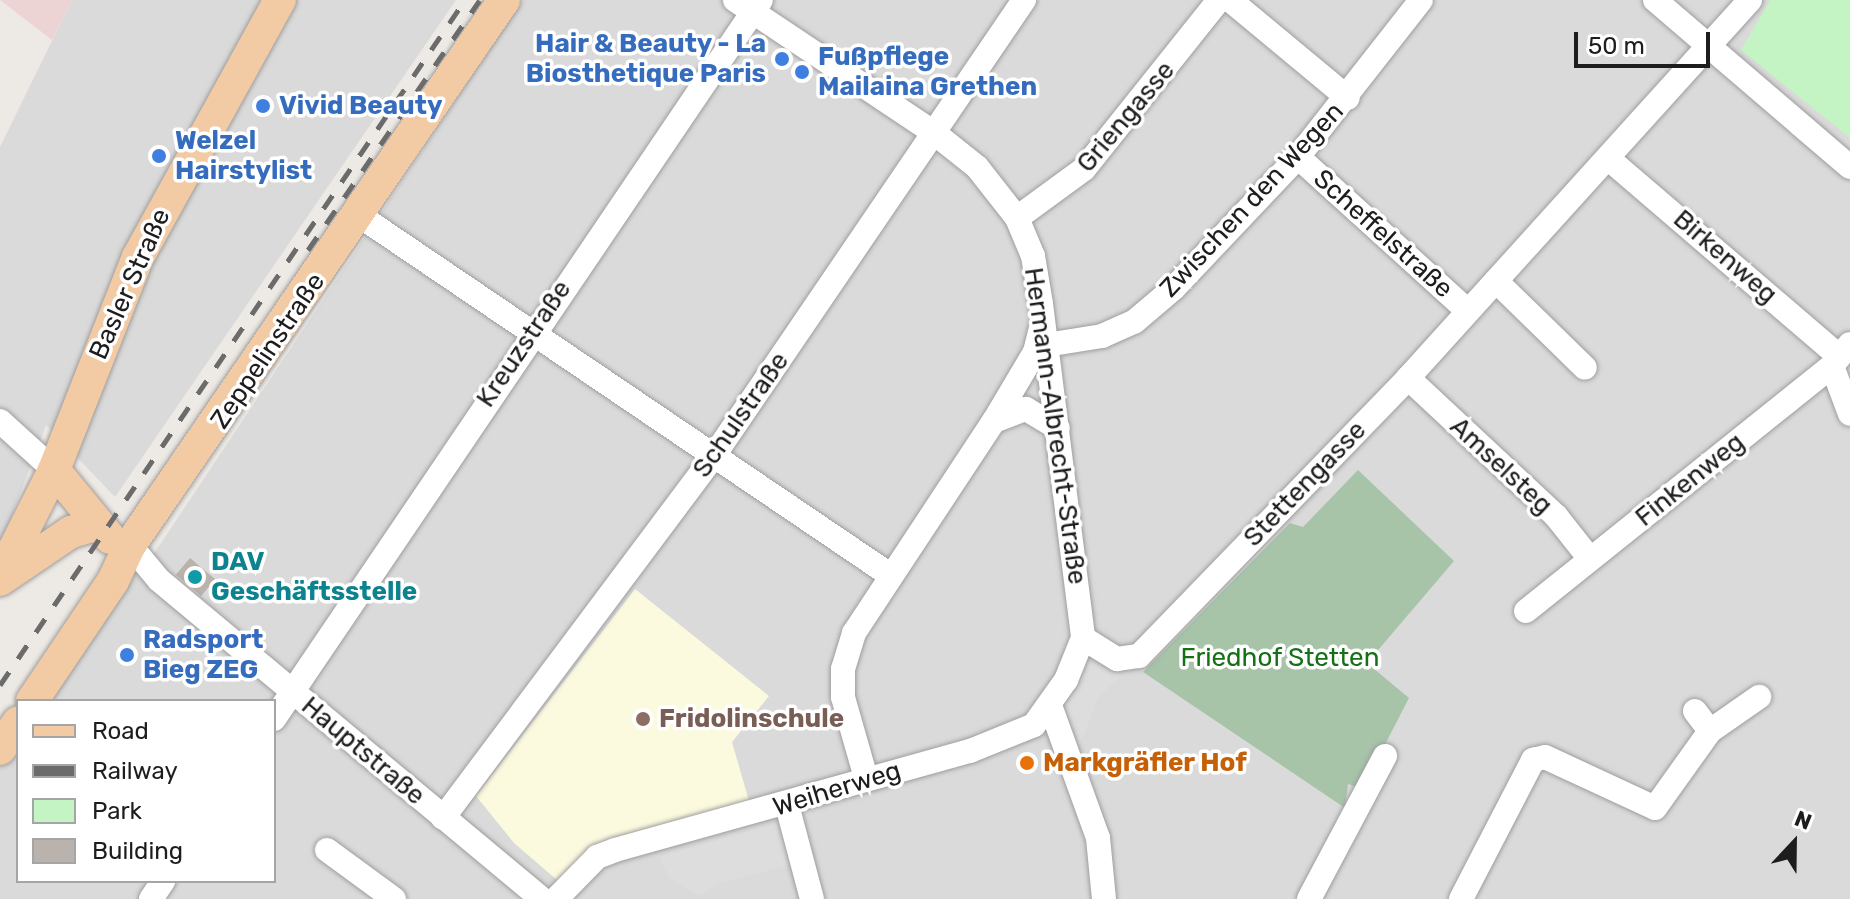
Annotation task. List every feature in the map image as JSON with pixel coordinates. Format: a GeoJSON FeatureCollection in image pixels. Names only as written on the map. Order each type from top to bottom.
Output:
{"type":"FeatureCollection","features":[{"type":"Feature","properties":{"kind":"main road","name":"Basler Straße"},"geometry":{"type":"LineString","coordinates":[[0,579],[54,470],[138,257],[280,0]]}},
{"type":"Feature","properties":{"kind":"main road","name":"Zeppelinstraße"},"geometry":{"type":"LineString","coordinates":[[33,699],[113,581],[130,545],[360,216],[504,0]]}},
{"type":"Feature","properties":{"kind":"main road","name":"Hauptstraße"},"geometry":{"type":"LineString","coordinates":[[54,470],[95,525],[118,544],[130,545]]}},
{"type":"Feature","properties":{"kind":"main road"},"geometry":{"type":"LineString","coordinates":[[0,579],[71,532],[95,525]]}},
{"type":"Feature","properties":{"kind":"main road"},"geometry":{"type":"LineString","coordinates":[[0,749],[16,725]]}},
{"type":"Feature","properties":{"kind":"street","name":"Schulstraße"},"geometry":{"type":"LineString","coordinates":[[443,818],[713,457],[1024,0]]}},
{"type":"Feature","properties":{"kind":"street","name":"Griengasse"},"geometry":{"type":"LineString","coordinates":[[1017,218],[1084,169],[1219,0]]}},
{"type":"Feature","properties":{"kind":"street"},"geometry":{"type":"LineString","coordinates":[[1230,0],[1348,98]]}},
{"type":"Feature","properties":{"kind":"street","name":"Zwischen den Wegen"},"geometry":{"type":"LineString","coordinates":[[1044,334],[1102,336],[1134,322],[1298,157],[1348,98],[1421,0]]}},
{"type":"Feature","properties":{"kind":"street"},"geometry":{"type":"LineString","coordinates":[[1655,0],[1850,167]]}},
{"type":"Feature","properties":{"kind":"street","name":"Stettengasse"},"geometry":{"type":"LineString","coordinates":[[1092,645],[1117,659],[1139,656],[1408,378],[1610,160],[1750,0]]}},
{"type":"Feature","properties":{"kind":"street","name":"Hermann-Albrecht-Straße"},"geometry":{"type":"LineString","coordinates":[[750,4],[933,132],[977,167],[1017,218],[1033,256],[1092,645]]}},
{"type":"Feature","properties":{"kind":"street","name":"Kreuzstraße"},"geometry":{"type":"LineString","coordinates":[[276,716],[750,4]]}},
{"type":"Feature","properties":{"kind":"street","name":"Scheffelstraße"},"geometry":{"type":"LineString","coordinates":[[1298,157],[1468,311]]}},
{"type":"Feature","properties":{"kind":"street","name":"Birkenweg"},"geometry":{"type":"LineString","coordinates":[[1610,160],[1840,355],[1850,414]]}},
{"type":"Feature","properties":{"kind":"street"},"geometry":{"type":"LineString","coordinates":[[360,216],[533,330],[713,457],[890,575]]}},
{"type":"Feature","properties":{"kind":"street"},"geometry":{"type":"LineString","coordinates":[[1496,281],[1585,368]]}},
{"type":"Feature","properties":{"kind":"street"},"geometry":{"type":"LineString","coordinates":[[866,778],[843,697],[843,669],[854,633],[994,421],[1044,334]]}},
{"type":"Feature","properties":{"kind":"street","name":"Finkenweg"},"geometry":{"type":"LineString","coordinates":[[1526,611],[1840,355]]}},
{"type":"Feature","properties":{"kind":"street","name":"Amselsteg"},"geometry":{"type":"LineString","coordinates":[[1408,378],[1556,516],[1590,559]]}},
{"type":"Feature","properties":{"kind":"street"},"geometry":{"type":"LineString","coordinates":[[994,421],[1026,409],[1058,428]]}},
{"type":"Feature","properties":{"kind":"street"},"geometry":{"type":"LineString","coordinates":[[0,421],[54,470]]}},
{"type":"Feature","properties":{"kind":"street","name":"Hauptstraße"},"geometry":{"type":"LineString","coordinates":[[130,545],[139,562],[542,899]]}},
{"type":"Feature","properties":{"kind":"street"},"geometry":{"type":"LineString","coordinates":[[1092,645],[1051,708],[1098,838],[1104,899]]}},
{"type":"Feature","properties":{"kind":"street"},"geometry":{"type":"LineString","coordinates":[[1461,899],[1533,760],[1545,757],[1655,808],[1703,721],[1759,697]]}},
{"type":"Feature","properties":{"kind":"street","name":"Weiherweg"},"geometry":{"type":"LineString","coordinates":[[556,899],[597,857],[787,805],[866,778],[1009,737],[1051,708]]}},
{"type":"Feature","properties":{"kind":"street"},"geometry":{"type":"LineString","coordinates":[[1309,899],[1385,756]]}},
{"type":"Feature","properties":{"kind":"street"},"geometry":{"type":"LineString","coordinates":[[787,805],[812,899]]}},
{"type":"Feature","properties":{"kind":"street"},"geometry":{"type":"LineString","coordinates":[[327,850],[394,899]]}},
{"type":"Feature","properties":{"kind":"shaded area"},"geometry":{"type":"Polygon","coordinates":[[[0,0],[72,0],[52,40],[0,0]]]}},
{"type":"Feature","properties":{"kind":"shaded area"},"geometry":{"type":"Polygon","coordinates":[[[72,0],[456,0],[115,497],[46,425],[0,547],[0,147],[72,0]]]}},
{"type":"Feature","properties":{"kind":"shaded area"},"geometry":{"type":"Polygon","coordinates":[[[523,0],[1850,0],[1850,899],[0,899],[0,764],[16,740],[16,883],[276,883],[276,699],[44,699],[129,574],[155,552],[523,0]]]}},
{"type":"Feature","properties":{"kind":"shaded area","name":"Fridolinschule"},"geometry":{"type":"Polygon","coordinates":[[[635,589],[769,696],[732,742],[749,801],[591,850],[557,880],[514,843],[476,796],[635,589]]]}},
{"type":"Feature","properties":{"kind":"shaded area"},"geometry":{"type":"Polygon","coordinates":[[[1085,662],[1122,674],[1098,698],[1078,749],[1061,712],[1085,662]]]}},
{"type":"Feature","properties":{"kind":"shaded area"},"geometry":{"type":"Polygon","coordinates":[[[780,822],[792,864],[718,884],[699,896],[672,880],[661,863],[661,856],[780,822]]]}},
{"type":"Feature","properties":{"kind":"green space"},"geometry":{"type":"Polygon","coordinates":[[[1770,0],[1850,0],[1850,138],[1741,50],[1770,0]]]}},
{"type":"Feature","properties":{"kind":"green space","name":"Friedhof Stetten"},"geometry":{"type":"Polygon","coordinates":[[[1358,470],[1454,561],[1367,663],[1409,698],[1362,789],[1348,784],[1345,808],[1143,672],[1290,523],[1303,527],[1358,470]]]}},
{"type":"Feature","properties":{"kind":"building","name":"DAV Geschäftsstelle"},"geometry":{"type":"Polygon","coordinates":[[[190,558],[215,579],[201,596],[176,575],[190,558]]]}},
{"type":"Feature","properties":{"kind":"railway"},"geometry":{"type":"LineString","coordinates":[[0,685],[465,0]]}},
{"type":"Feature","properties":{"kind":"railway"},"geometry":{"type":"LineString","coordinates":[[308,250],[480,0]]}},
{"type":"Feature","properties":{"kind":"place","name":"Hair & Beauty - La Biosthetique Paris"},"geometry":{"type":"Point","coordinates":[782,59]}},
{"type":"Feature","properties":{"kind":"place","name":"Fußpflege Mailaina Grethen"},"geometry":{"type":"Point","coordinates":[802,72]}},
{"type":"Feature","properties":{"kind":"place","name":"Vivid Beauty"},"geometry":{"type":"Point","coordinates":[263,106]}},
{"type":"Feature","properties":{"kind":"place","name":"Welzel Hairstylist"},"geometry":{"type":"Point","coordinates":[159,156]}},
{"type":"Feature","properties":{"kind":"place","name":"DAV Geschäftsstelle"},"geometry":{"type":"Point","coordinates":[195,577]}},
{"type":"Feature","properties":{"kind":"place","name":"Radsport Bieg ZEG"},"geometry":{"type":"Point","coordinates":[127,655]}},
{"type":"Feature","properties":{"kind":"place","name":"Fridolinschule"},"geometry":{"type":"Point","coordinates":[643,719]}},
{"type":"Feature","properties":{"kind":"place","name":"Markgräfler Hof"},"geometry":{"type":"Point","coordinates":[1027,763]}}]}
